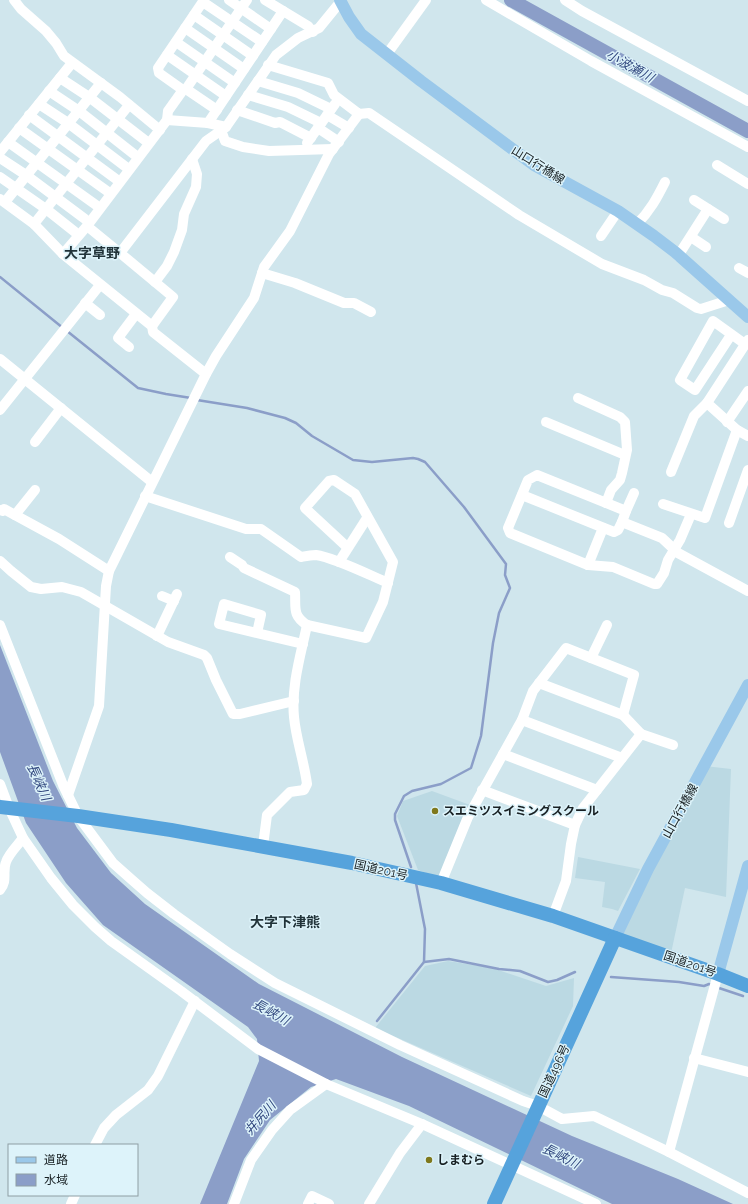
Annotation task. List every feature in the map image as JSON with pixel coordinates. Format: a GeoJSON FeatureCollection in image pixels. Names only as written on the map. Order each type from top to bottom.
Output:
{"type":"FeatureCollection","features":[{"type":"Feature","properties":{"kind":"highway","name":"国道201号"},"geometry":{"type":"LineString","coordinates":[[8,808],[171,830],[352,863],[441,883],[554,916],[748,986]]}},
{"type":"Feature","properties":{"kind":"highway","name":"国道496号"},"geometry":{"type":"LineString","coordinates":[[494,1204],[615,938]]}},
{"type":"Feature","properties":{"kind":"main road","name":"山口行橋線"},"geometry":{"type":"LineString","coordinates":[[340,1],[361,34],[479,125],[534,165],[618,211],[637,224],[678,256],[748,317]]}},
{"type":"Feature","properties":{"kind":"main road","name":"山口行橋線"},"geometry":{"type":"LineString","coordinates":[[615,938],[648,869],[748,685]]}},
{"type":"Feature","properties":{"kind":"main road"},"geometry":{"type":"LineString","coordinates":[[718,974],[748,866]]}},
{"type":"Feature","properties":{"kind":"street"},"geometry":{"type":"LineString","coordinates":[[14,0],[21,9],[46,31],[64,56],[129,105],[157,130]]}},
{"type":"Feature","properties":{"kind":"street"},"geometry":{"type":"LineString","coordinates":[[229,0],[244,4],[271,29]]}},
{"type":"Feature","properties":{"kind":"street"},"geometry":{"type":"LineString","coordinates":[[265,0],[308,26],[313,32]]}},
{"type":"Feature","properties":{"kind":"street"},"geometry":{"type":"LineString","coordinates":[[387,54],[426,0]]}},
{"type":"Feature","properties":{"kind":"street"},"geometry":{"type":"LineString","coordinates":[[486,0],[591,61],[748,147]]}},
{"type":"Feature","properties":{"kind":"street"},"geometry":{"type":"LineString","coordinates":[[566,0],[582,11],[748,101]]}},
{"type":"Feature","properties":{"kind":"street"},"geometry":{"type":"LineString","coordinates":[[216,110],[159,73],[158,68],[166,55],[203,1],[262,42]]}},
{"type":"Feature","properties":{"kind":"street"},"geometry":{"type":"LineString","coordinates":[[120,253],[206,141],[224,128],[276,55],[298,38],[319,28],[340,1]]}},
{"type":"Feature","properties":{"kind":"street"},"geometry":{"type":"LineString","coordinates":[[67,242],[86,222],[107,191],[146,141],[167,120],[168,112],[214,49],[244,4]]}},
{"type":"Feature","properties":{"kind":"street"},"geometry":{"type":"LineString","coordinates":[[208,123],[283,11]]}},
{"type":"Feature","properties":{"kind":"street"},"geometry":{"type":"LineString","coordinates":[[194,15],[253,56]]}},
{"type":"Feature","properties":{"kind":"street"},"geometry":{"type":"LineString","coordinates":[[185,28],[244,69]]}},
{"type":"Feature","properties":{"kind":"street"},"geometry":{"type":"LineString","coordinates":[[176,42],[235,83]]}},
{"type":"Feature","properties":{"kind":"street"},"geometry":{"type":"LineString","coordinates":[[166,55],[226,96]]}},
{"type":"Feature","properties":{"kind":"street"},"geometry":{"type":"LineString","coordinates":[[0,152],[72,63]]}},
{"type":"Feature","properties":{"kind":"street"},"geometry":{"type":"LineString","coordinates":[[268,66],[328,82],[334,95],[360,114],[369,113],[519,215],[602,264],[644,280],[697,308],[707,308],[729,300]]}},
{"type":"Feature","properties":{"kind":"street"},"geometry":{"type":"LineString","coordinates":[[60,78],[118,119],[146,141]]}},
{"type":"Feature","properties":{"kind":"street"},"geometry":{"type":"LineString","coordinates":[[258,80],[298,93],[324,119],[336,145]]}},
{"type":"Feature","properties":{"kind":"street"},"geometry":{"type":"LineString","coordinates":[[101,83],[16,188],[3,200],[34,224],[62,254],[152,326],[153,332],[206,374]]}},
{"type":"Feature","properties":{"kind":"street"},"geometry":{"type":"LineString","coordinates":[[49,91],[79,111],[135,155]]}},
{"type":"Feature","properties":{"kind":"street"},"geometry":{"type":"LineString","coordinates":[[248,95],[349,128]]}},
{"type":"Feature","properties":{"kind":"street"},"geometry":{"type":"LineString","coordinates":[[302,149],[338,99]]}},
{"type":"Feature","properties":{"kind":"street"},"geometry":{"type":"LineString","coordinates":[[39,104],[68,123],[126,167]]}},
{"type":"Feature","properties":{"kind":"street"},"geometry":{"type":"LineString","coordinates":[[34,224],[129,105]]}},
{"type":"Feature","properties":{"kind":"street"},"geometry":{"type":"LineString","coordinates":[[237,110],[275,122],[280,122],[311,138]]}},
{"type":"Feature","properties":{"kind":"street"},"geometry":{"type":"LineString","coordinates":[[68,795],[99,706],[104,606],[109,571],[206,374],[254,298],[264,267],[290,231],[329,154],[360,114]]}},
{"type":"Feature","properties":{"kind":"street"},"geometry":{"type":"LineString","coordinates":[[30,116],[88,157],[116,179]]}},
{"type":"Feature","properties":{"kind":"street"},"geometry":{"type":"LineString","coordinates":[[167,120],[208,123],[224,128]]}},
{"type":"Feature","properties":{"kind":"street"},"geometry":{"type":"LineString","coordinates":[[19,128],[107,191]]}},
{"type":"Feature","properties":{"kind":"street"},"geometry":{"type":"LineString","coordinates":[[224,128],[225,141],[243,147],[269,151],[336,145]]}},
{"type":"Feature","properties":{"kind":"street"},"geometry":{"type":"LineString","coordinates":[[62,254],[157,130]]}},
{"type":"Feature","properties":{"kind":"street"},"geometry":{"type":"LineString","coordinates":[[8,142],[96,206]]}},
{"type":"Feature","properties":{"kind":"street"},"geometry":{"type":"LineString","coordinates":[[0,158],[56,197],[173,297],[152,326]]}},
{"type":"Feature","properties":{"kind":"street"},"geometry":{"type":"LineString","coordinates":[[155,282],[167,266],[176,246],[182,230],[184,214],[196,187],[197,174],[192,159]]}},
{"type":"Feature","properties":{"kind":"street"},"geometry":{"type":"LineString","coordinates":[[717,165],[748,184]]}},
{"type":"Feature","properties":{"kind":"street"},"geometry":{"type":"LineString","coordinates":[[0,177],[46,209],[75,232]]}},
{"type":"Feature","properties":{"kind":"street"},"geometry":{"type":"LineString","coordinates":[[637,224],[647,215],[665,182]]}},
{"type":"Feature","properties":{"kind":"street"},"geometry":{"type":"LineString","coordinates":[[694,200],[724,219]]}},
{"type":"Feature","properties":{"kind":"street"},"geometry":{"type":"LineString","coordinates":[[678,256],[708,209]]}},
{"type":"Feature","properties":{"kind":"street"},"geometry":{"type":"LineString","coordinates":[[600,236],[618,211]]}},
{"type":"Feature","properties":{"kind":"street"},"geometry":{"type":"LineString","coordinates":[[690,237],[706,246]]}},
{"type":"Feature","properties":{"kind":"street"},"geometry":{"type":"LineString","coordinates":[[262,273],[308,288],[344,303],[354,303],[371,312]]}},
{"type":"Feature","properties":{"kind":"street"},"geometry":{"type":"LineString","coordinates":[[0,410],[24,378],[100,285]]}},
{"type":"Feature","properties":{"kind":"street"},"geometry":{"type":"LineString","coordinates":[[85,303],[100,315]]}},
{"type":"Feature","properties":{"kind":"street"},"geometry":{"type":"LineString","coordinates":[[129,347],[118,338],[136,314]]}},
{"type":"Feature","properties":{"kind":"street"},"geometry":{"type":"LineString","coordinates":[[671,472],[694,416],[707,403],[747,342],[731,334],[713,321],[680,380],[695,390],[731,334]]}},
{"type":"Feature","properties":{"kind":"street"},"geometry":{"type":"LineString","coordinates":[[0,359],[152,482]]}},
{"type":"Feature","properties":{"kind":"street"},"geometry":{"type":"LineString","coordinates":[[727,422],[748,391]]}},
{"type":"Feature","properties":{"kind":"street"},"geometry":{"type":"LineString","coordinates":[[578,398],[620,417],[625,422],[626,455],[620,480],[611,490],[606,503]]}},
{"type":"Feature","properties":{"kind":"street"},"geometry":{"type":"LineString","coordinates":[[707,403],[727,422],[748,436]]}},
{"type":"Feature","properties":{"kind":"street"},"geometry":{"type":"LineString","coordinates":[[35,442],[61,408]]}},
{"type":"Feature","properties":{"kind":"street"},"geometry":{"type":"LineString","coordinates":[[546,422],[626,455]]}},
{"type":"Feature","properties":{"kind":"street"},"geometry":{"type":"LineString","coordinates":[[663,504],[705,518],[737,430]]}},
{"type":"Feature","properties":{"kind":"street"},"geometry":{"type":"LineString","coordinates":[[728,523],[748,470]]}},
{"type":"Feature","properties":{"kind":"street"},"geometry":{"type":"LineString","coordinates":[[626,511],[537,474],[528,480],[508,528],[510,533],[588,565],[613,567],[657,584],[680,540],[689,519]]}},
{"type":"Feature","properties":{"kind":"street"},"geometry":{"type":"LineString","coordinates":[[230,557],[244,568],[295,592],[297,618],[307,625],[366,638],[383,602],[393,562],[354,494],[334,480],[329,481],[305,508],[347,547]]}},
{"type":"Feature","properties":{"kind":"street"},"geometry":{"type":"LineString","coordinates":[[15,515],[35,490]]}},
{"type":"Feature","properties":{"kind":"street"},"geometry":{"type":"LineString","coordinates":[[522,495],[614,532],[618,530],[634,493]]}},
{"type":"Feature","properties":{"kind":"street"},"geometry":{"type":"LineString","coordinates":[[145,496],[246,529],[261,529],[301,557],[316,555],[339,562],[388,583]]}},
{"type":"Feature","properties":{"kind":"street"},"geometry":{"type":"LineString","coordinates":[[0,510],[3,511],[4,509],[58,539],[109,571]]}},
{"type":"Feature","properties":{"kind":"street"},"geometry":{"type":"LineString","coordinates":[[339,562],[347,547],[367,518]]}},
{"type":"Feature","properties":{"kind":"street"},"geometry":{"type":"LineString","coordinates":[[622,522],[662,538],[678,554],[748,591]]}},
{"type":"Feature","properties":{"kind":"street"},"geometry":{"type":"LineString","coordinates":[[588,565],[603,528]]}},
{"type":"Feature","properties":{"kind":"street"},"geometry":{"type":"LineString","coordinates":[[0,560],[31,587],[72,589],[87,595],[168,642],[204,655],[207,658],[233,714],[240,714],[294,701]]}},
{"type":"Feature","properties":{"kind":"street"},"geometry":{"type":"LineString","coordinates":[[157,636],[175,597],[162,596]]}},
{"type":"Feature","properties":{"kind":"street"},"geometry":{"type":"LineString","coordinates":[[0,625],[76,816],[113,863],[147,893],[230,954],[276,983],[400,1045],[523,1101],[538,1106],[562,1119],[594,1116],[748,1193]]}},
{"type":"Feature","properties":{"kind":"street"},"geometry":{"type":"LineString","coordinates":[[263,846],[267,815],[290,792],[304,790],[306,787],[306,778],[294,717],[294,701],[296,678],[307,625]]}},
{"type":"Feature","properties":{"kind":"street"},"geometry":{"type":"LineString","coordinates":[[591,658],[607,625]]}},
{"type":"Feature","properties":{"kind":"street"},"geometry":{"type":"LineString","coordinates":[[257,633],[303,644]]}},
{"type":"Feature","properties":{"kind":"street"},"geometry":{"type":"LineString","coordinates":[[441,883],[458,839],[482,790],[522,720],[533,691],[566,648],[634,675],[623,715]]}},
{"type":"Feature","properties":{"kind":"street"},"geometry":{"type":"LineString","coordinates":[[539,683],[623,715],[641,734],[673,745]]}},
{"type":"Feature","properties":{"kind":"street"},"geometry":{"type":"LineString","coordinates":[[522,720],[622,758]]}},
{"type":"Feature","properties":{"kind":"street"},"geometry":{"type":"LineString","coordinates":[[554,916],[566,881],[575,825],[583,808],[641,734]]}},
{"type":"Feature","properties":{"kind":"street"},"geometry":{"type":"LineString","coordinates":[[503,754],[597,790]]}},
{"type":"Feature","properties":{"kind":"street"},"geometry":{"type":"LineString","coordinates":[[0,784],[8,808],[24,838],[51,878],[73,905],[111,941],[258,1049],[326,1084],[512,1162],[596,1204]]}},
{"type":"Feature","properties":{"kind":"street"},"geometry":{"type":"LineString","coordinates":[[482,790],[575,825]]}},
{"type":"Feature","properties":{"kind":"street"},"geometry":{"type":"LineString","coordinates":[[0,890],[4,884],[6,862],[24,838]]}},
{"type":"Feature","properties":{"kind":"street"},"geometry":{"type":"LineString","coordinates":[[668,1152],[718,974]]}},
{"type":"Feature","properties":{"kind":"street"},"geometry":{"type":"LineString","coordinates":[[96,1144],[104,1128],[116,1115],[148,1090],[158,1076],[195,1002]]}},
{"type":"Feature","properties":{"kind":"street"},"geometry":{"type":"LineString","coordinates":[[694,1058],[748,1072]]}},
{"type":"Feature","properties":{"kind":"street"},"geometry":{"type":"LineString","coordinates":[[234,1204],[252,1160],[272,1130],[290,1110],[326,1084]]}},
{"type":"Feature","properties":{"kind":"street"},"geometry":{"type":"LineString","coordinates":[[369,1204],[400,1153],[422,1124]]}},
{"type":"Feature","properties":{"kind":"street"},"geometry":{"type":"LineString","coordinates":[[308,1204],[312,1196],[329,1204]]}},
{"type":"Feature","properties":{"kind":"shaded area"},"geometry":{"type":"Polygon","coordinates":[[[705,766],[731,769],[726,897],[685,888],[670,958],[615,938],[705,766]]]}},
{"type":"Feature","properties":{"kind":"shaded area"},"geometry":{"type":"Polygon","coordinates":[[[432,791],[470,805],[440,878],[418,870],[397,816],[403,801],[432,791]]]}},
{"type":"Feature","properties":{"kind":"shaded area"},"geometry":{"type":"Polygon","coordinates":[[[578,857],[640,869],[618,911],[602,907],[605,882],[575,878],[578,857]]]}},
{"type":"Feature","properties":{"kind":"shaded area"},"geometry":{"type":"Polygon","coordinates":[[[448,961],[492,968],[546,986],[574,978],[573,1006],[531,1096],[375,1028],[425,966],[448,961]]]}},
{"type":"Feature","properties":{"kind":"water"},"geometry":{"type":"Polygon","coordinates":[[[0,645],[53,781],[77,828],[111,873],[145,904],[259,984],[402,1057],[572,1136],[678,1179],[733,1204],[612,1204],[409,1106],[336,1079],[311,1087],[270,1120],[244,1159],[227,1204],[200,1204],[259,1061],[257,1039],[248,1027],[103,925],[66,883],[26,823],[0,752],[0,645]]]}},
{"type":"Feature","properties":{"kind":"waterway","name":"小波瀬川"},"geometry":{"type":"LineString","coordinates":[[511,0],[748,131]]}},
{"type":"Feature","properties":{"kind":"waterway"},"geometry":{"type":"LineString","coordinates":[[0,277],[63,328]]}},
{"type":"Feature","properties":{"kind":"waterway"},"geometry":{"type":"LineString","coordinates":[[67,331],[138,388],[191,398]]}},
{"type":"Feature","properties":{"kind":"waterway"},"geometry":{"type":"LineString","coordinates":[[197,400],[247,408],[285,418],[296,423],[312,436],[353,460],[372,462],[413,458],[425,462],[464,507],[506,564],[505,575],[510,588],[499,613],[493,643],[481,736],[471,768],[441,784],[412,791],[404,796],[395,814],[395,820],[411,867]]}},
{"type":"Feature","properties":{"kind":"waterway"},"geometry":{"type":"LineString","coordinates":[[377,1021],[424,962],[425,929],[416,883]]}},
{"type":"Feature","properties":{"kind":"waterway"},"geometry":{"type":"LineString","coordinates":[[424,962],[449,959],[499,969],[520,971],[548,982],[557,980],[575,972]]}},
{"type":"Feature","properties":{"kind":"waterway"},"geometry":{"type":"LineString","coordinates":[[611,977],[679,982],[704,986],[709,984],[712,985]]}},
{"type":"Feature","properties":{"kind":"waterway"},"geometry":{"type":"LineString","coordinates":[[716,987],[743,996]]}},
{"type":"Feature","properties":{"kind":"place","name":"スエミツスイミングスクール"},"geometry":{"type":"Point","coordinates":[435,811]}},
{"type":"Feature","properties":{"kind":"place","name":"しまむら"},"geometry":{"type":"Point","coordinates":[429,1160]}},
{"type":"Feature","properties":{"kind":"district","name":"大字草野"},"geometry":{"type":"Point","coordinates":[92,253]}},
{"type":"Feature","properties":{"kind":"district","name":"大字下津熊"},"geometry":{"type":"Point","coordinates":[285,922]}},
{"type":"Feature","properties":{"kind":"water label","name":"長峡川"},"geometry":{"type":"Point","coordinates":[39,782]}},
{"type":"Feature","properties":{"kind":"water label","name":"長峡川"},"geometry":{"type":"Point","coordinates":[271,1012]}},
{"type":"Feature","properties":{"kind":"water label","name":"井尻川"},"geometry":{"type":"Point","coordinates":[260,1118]}},
{"type":"Feature","properties":{"kind":"water label","name":"長峡川"},"geometry":{"type":"Point","coordinates":[561,1156]}}]}
